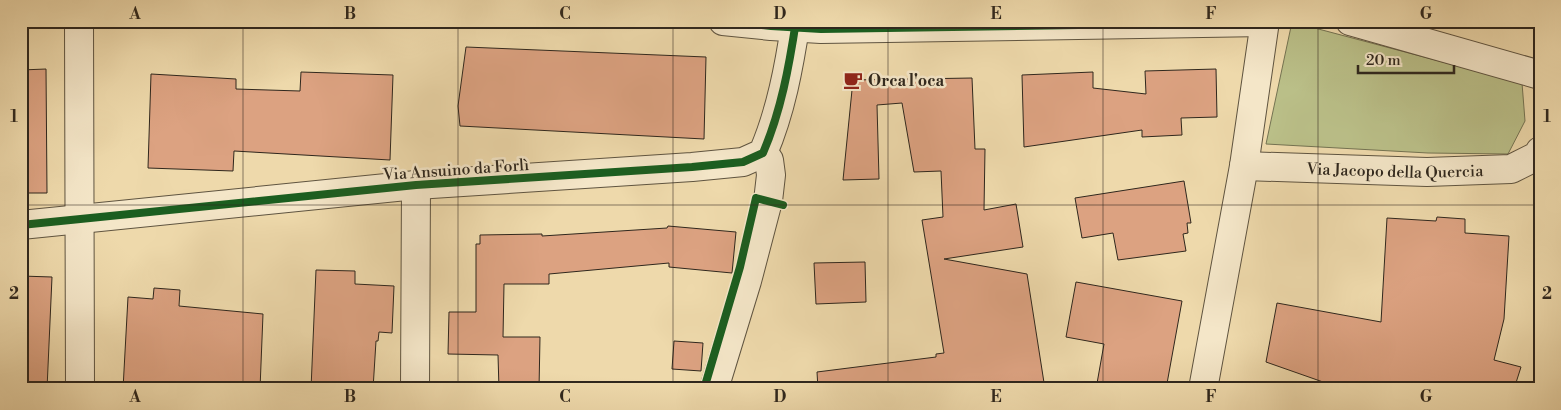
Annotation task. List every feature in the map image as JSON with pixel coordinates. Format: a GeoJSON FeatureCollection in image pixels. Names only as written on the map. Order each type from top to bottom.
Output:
{"type":"FeatureCollection","features":[{"type":"Feature","properties":{"kind":"street"},"geometry":{"type":"LineString","coordinates":[[78,21],[80,389]]}},
{"type":"Feature","properties":{"kind":"street"},"geometry":{"type":"LineString","coordinates":[[723,21],[796,24],[821,29],[1265,22],[1244,166],[1203,389]]}},
{"type":"Feature","properties":{"kind":"street"},"geometry":{"type":"LineString","coordinates":[[1350,21],[1540,75]]}},
{"type":"Feature","properties":{"kind":"street"},"geometry":{"type":"LineString","coordinates":[[714,389],[748,281],[768,200],[771,175],[769,160],[763,153],[780,108],[796,24]]}},
{"type":"Feature","properties":{"kind":"street","name":"Via Jacopo della Quercia"},"geometry":{"type":"LineString","coordinates":[[1244,166],[1427,172],[1511,169],[1539,155],[1540,152]]}},
{"type":"Feature","properties":{"kind":"street","name":"Via Ansuino da Forlì"},"geometry":{"type":"LineString","coordinates":[[21,225],[416,185],[692,167],[743,162],[763,153]]}},
{"type":"Feature","properties":{"kind":"street","name":"Via Ansuino da Forlì"},"geometry":{"type":"LineString","coordinates":[[415,389],[416,185]]}},
{"type":"Feature","properties":{"kind":"green space"},"geometry":{"type":"Polygon","coordinates":[[[1292,22],[1522,83],[1525,121],[1508,154],[1428,153],[1266,144],[1292,22]]]}},
{"type":"Feature","properties":{"kind":"building"},"geometry":{"type":"Polygon","coordinates":[[[466,47],[706,57],[704,139],[460,126],[458,106],[466,47]]]}},
{"type":"Feature","properties":{"kind":"building"},"geometry":{"type":"Polygon","coordinates":[[[46,69],[47,193],[21,193],[21,70],[46,69]]]}},
{"type":"Feature","properties":{"kind":"building"},"geometry":{"type":"Polygon","coordinates":[[[1216,69],[1217,117],[1181,118],[1182,135],[1142,137],[1142,130],[1024,147],[1022,75],[1093,72],[1093,88],[1146,94],[1145,71],[1216,69]]]}},
{"type":"Feature","properties":{"kind":"building"},"geometry":{"type":"Polygon","coordinates":[[[301,72],[393,75],[390,160],[234,151],[233,171],[148,168],[151,74],[236,79],[236,89],[300,91],[301,72]]]}},
{"type":"Feature","properties":{"kind":"building"},"geometry":{"type":"Polygon","coordinates":[[[972,78],[975,149],[985,149],[984,210],[1016,204],[1023,247],[944,259],[1027,274],[1045,389],[818,389],[817,372],[936,357],[936,354],[944,353],[922,220],[943,217],[941,171],[914,172],[902,103],[877,105],[879,179],[843,180],[853,80],[972,78]]]}},
{"type":"Feature","properties":{"kind":"building"},"geometry":{"type":"Polygon","coordinates":[[[1184,181],[1191,223],[1187,223],[1188,233],[1183,234],[1186,251],[1118,260],[1113,233],[1082,238],[1075,198],[1184,181]]]}},
{"type":"Feature","properties":{"kind":"building"},"geometry":{"type":"Polygon","coordinates":[[[1437,217],[1465,219],[1465,233],[1509,236],[1504,319],[1494,360],[1521,367],[1514,389],[1343,389],[1266,362],[1277,303],[1381,322],[1387,218],[1436,221],[1437,217]]]}},
{"type":"Feature","properties":{"kind":"building"},"geometry":{"type":"Polygon","coordinates":[[[668,226],[736,232],[732,273],[669,267],[669,263],[549,274],[549,284],[504,284],[503,337],[540,337],[539,389],[499,389],[498,355],[448,354],[449,312],[476,312],[476,244],[480,244],[480,235],[542,234],[542,236],[667,228],[668,226]]]}},
{"type":"Feature","properties":{"kind":"building"},"geometry":{"type":"Polygon","coordinates":[[[865,262],[866,302],[816,304],[814,263],[865,262]]]}},
{"type":"Feature","properties":{"kind":"building"},"geometry":{"type":"Polygon","coordinates":[[[316,270],[355,271],[355,284],[394,286],[392,333],[379,332],[378,341],[376,341],[373,389],[311,389],[316,270]]]}},
{"type":"Feature","properties":{"kind":"building"},"geometry":{"type":"Polygon","coordinates":[[[21,276],[52,277],[47,389],[21,389],[21,276]]]}},
{"type":"Feature","properties":{"kind":"building"},"geometry":{"type":"Polygon","coordinates":[[[1076,282],[1182,301],[1166,389],[1096,389],[1104,344],[1066,337],[1076,282]]]}},
{"type":"Feature","properties":{"kind":"building"},"geometry":{"type":"Polygon","coordinates":[[[154,288],[180,290],[179,306],[263,314],[260,389],[123,389],[128,297],[153,299],[154,288]]]}},
{"type":"Feature","properties":{"kind":"building"},"geometry":{"type":"Polygon","coordinates":[[[674,341],[703,343],[701,371],[672,369],[674,341]]]}},
{"type":"Feature","properties":{"kind":"cycle path"},"geometry":{"type":"LineString","coordinates":[[723,21],[821,29],[1265,22]]}},
{"type":"Feature","properties":{"kind":"cycle path"},"geometry":{"type":"LineString","coordinates":[[21,225],[416,185],[743,162],[763,153],[775,121],[784,88],[796,21]]}},
{"type":"Feature","properties":{"kind":"cycle path"},"geometry":{"type":"LineString","coordinates":[[704,389],[740,267],[756,198],[783,205]]}},
{"type":"Feature","properties":{"kind":"place","name":"Orca l'oca"},"geometry":{"type":"Point","coordinates":[853,80]}}]}
